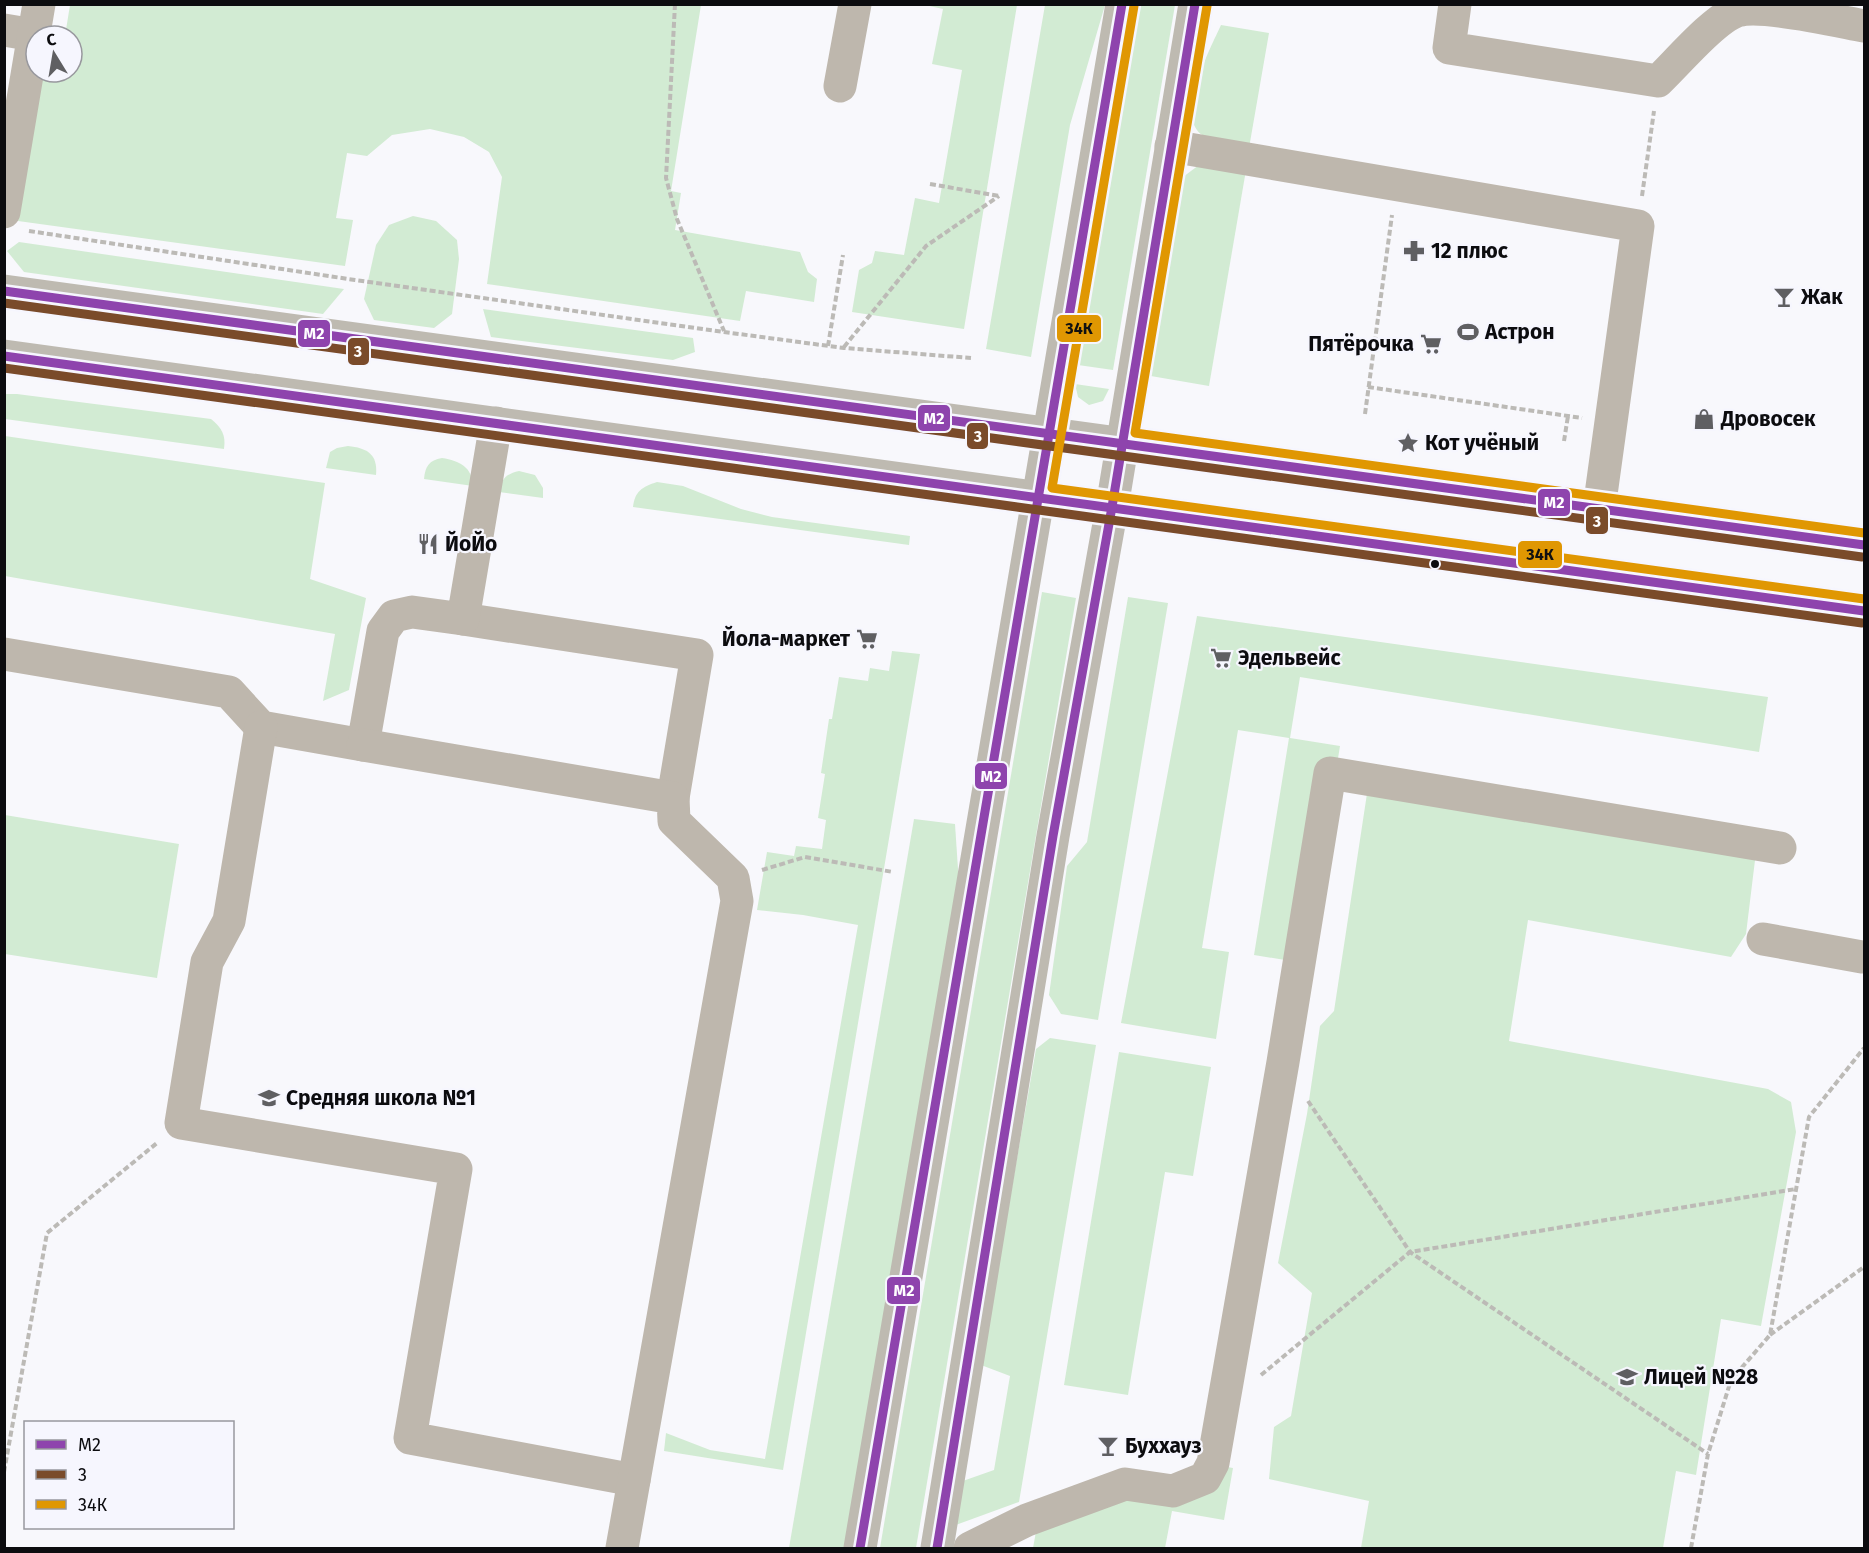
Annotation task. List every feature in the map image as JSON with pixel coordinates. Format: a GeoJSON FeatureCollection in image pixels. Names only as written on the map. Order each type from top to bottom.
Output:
{"type":"FeatureCollection","features":[{"type":"Feature","properties":{"kind":"main road"},"geometry":{"type":"LineString","coordinates":[[860,1548],[1122,4]]}},
{"type":"Feature","properties":{"kind":"main road"},"geometry":{"type":"LineString","coordinates":[[937,1548],[1053,836],[1112,507],[1194,4]]}},
{"type":"Feature","properties":{"kind":"main road"},"geometry":{"type":"LineString","coordinates":[[4,291],[1864,546]]}},
{"type":"Feature","properties":{"kind":"main road"},"geometry":{"type":"LineString","coordinates":[[4,356],[1864,611]]}},
{"type":"Feature","properties":{"kind":"lane"},"geometry":{"type":"LineString","coordinates":[[840,86],[855,4]]}},
{"type":"Feature","properties":{"kind":"lane"},"geometry":{"type":"LineString","coordinates":[[1455,4],[1449,48],[1658,81],[1718,23],[1737,11],[1758,8],[1864,26]]}},
{"type":"Feature","properties":{"kind":"lane"},"geometry":{"type":"LineString","coordinates":[[12,202],[26,23]]}},
{"type":"Feature","properties":{"kind":"lane"},"geometry":{"type":"LineString","coordinates":[[1171,146],[1638,226],[1599,509]]}},
{"type":"Feature","properties":{"kind":"lane"},"geometry":{"type":"LineString","coordinates":[[463,619],[496,423]]}},
{"type":"Feature","properties":{"kind":"lane"},"geometry":{"type":"LineString","coordinates":[[363,745],[383,631],[394,616],[412,612],[697,655],[673,798],[674,821],[733,878],[737,901],[622,1548]]}},
{"type":"Feature","properties":{"kind":"lane"},"geometry":{"type":"LineString","coordinates":[[4,654],[229,692],[261,727],[673,798]]}},
{"type":"Feature","properties":{"kind":"lane"},"geometry":{"type":"LineString","coordinates":[[261,727],[229,921],[207,962],[181,1123],[456,1169],[410,1438],[634,1480]]}},
{"type":"Feature","properties":{"kind":"lane"},"geometry":{"type":"LineString","coordinates":[[970,1548],[1027,1520],[1125,1484],[1173,1491],[1205,1478],[1213,1463],[1283,1062],[1330,773],[1780,848]]}},
{"type":"Feature","properties":{"kind":"lane"},"geometry":{"type":"LineString","coordinates":[[1763,939],[1862,957]]}},
{"type":"Feature","properties":{"kind":"path"},"geometry":{"type":"LineString","coordinates":[[675,4],[666,178],[677,219],[724,332]]}},
{"type":"Feature","properties":{"kind":"path"},"geometry":{"type":"LineString","coordinates":[[1638,226],[1658,81]]}},
{"type":"Feature","properties":{"kind":"path"},"geometry":{"type":"LineString","coordinates":[[844,348],[926,246],[999,196],[930,184]]}},
{"type":"Feature","properties":{"kind":"path"},"geometry":{"type":"LineString","coordinates":[[1365,414],[1396,184]]}},
{"type":"Feature","properties":{"kind":"path"},"geometry":{"type":"LineString","coordinates":[[12,202],[402,287],[844,348],[971,358]]}},
{"type":"Feature","properties":{"kind":"path"},"geometry":{"type":"LineString","coordinates":[[828,346],[843,255]]}},
{"type":"Feature","properties":{"kind":"path"},"geometry":{"type":"LineString","coordinates":[[1368,387],[1611,422]]}},
{"type":"Feature","properties":{"kind":"path"},"geometry":{"type":"LineString","coordinates":[[1564,441],[1568,416]]}},
{"type":"Feature","properties":{"kind":"path"},"geometry":{"type":"LineString","coordinates":[[733,878],[806,857],[893,872]]}},
{"type":"Feature","properties":{"kind":"path"},"geometry":{"type":"LineString","coordinates":[[1770,1335],[1809,1117],[1864,1048]]}},
{"type":"Feature","properties":{"kind":"path"},"geometry":{"type":"LineString","coordinates":[[1283,1062],[1410,1252],[1708,1454]]}},
{"type":"Feature","properties":{"kind":"path"},"geometry":{"type":"LineString","coordinates":[[4,1472],[47,1233],[181,1123]]}},
{"type":"Feature","properties":{"kind":"path"},"geometry":{"type":"LineString","coordinates":[[1259,1377],[1410,1252],[1796,1189]]}},
{"type":"Feature","properties":{"kind":"path"},"geometry":{"type":"LineString","coordinates":[[1691,1548],[1708,1454],[1731,1380],[1770,1335],[1864,1267]]}},
{"type":"Feature","properties":{"kind":"green space"},"geometry":{"type":"Polygon","coordinates":[[[70,5],[701,5],[671,191],[681,193],[675,230],[800,252],[808,272],[817,279],[814,302],[746,291],[740,321],[487,284],[502,177],[489,152],[464,137],[430,129],[392,135],[367,156],[347,153],[336,218],[353,220],[345,266],[18,221],[37,84],[84,84],[84,24],[67,24],[70,5]]]}},
{"type":"Feature","properties":{"kind":"green space"},"geometry":{"type":"Polygon","coordinates":[[[925,5],[1017,5],[964,329],[852,312],[859,270],[872,263],[875,251],[904,255],[915,198],[939,203],[962,70],[932,64],[943,9],[925,5]]]}},
{"type":"Feature","properties":{"kind":"green space"},"geometry":{"type":"Polygon","coordinates":[[[1045,5],[1105,5],[1070,125],[1031,357],[986,349],[1045,5]]]}},
{"type":"Feature","properties":{"kind":"green space"},"geometry":{"type":"Polygon","coordinates":[[[1139,5],[1175,5],[1113,370],[1078,365],[1139,5]]]}},
{"type":"Feature","properties":{"kind":"green space"},"geometry":{"type":"Polygon","coordinates":[[[1221,25],[1269,33],[1249,148],[1204,136],[1195,127],[1192,115],[1197,82],[1221,25]]]}},
{"type":"Feature","properties":{"kind":"green space"},"geometry":{"type":"Polygon","coordinates":[[[1199,165],[1246,170],[1209,386],[1145,375],[1183,177],[1199,165]]]}},
{"type":"Feature","properties":{"kind":"green space"},"geometry":{"type":"Polygon","coordinates":[[[413,216],[436,221],[457,240],[459,259],[452,314],[434,328],[374,320],[364,299],[376,245],[389,225],[413,216]]]}},
{"type":"Feature","properties":{"kind":"green space"},"geometry":{"type":"Polygon","coordinates":[[[19,242],[344,289],[323,314],[24,272],[7,251],[19,242]]]}},
{"type":"Feature","properties":{"kind":"green space"},"geometry":{"type":"Polygon","coordinates":[[[483,309],[693,338],[695,352],[673,360],[491,337],[483,309]]]}},
{"type":"Feature","properties":{"kind":"green space"},"geometry":{"type":"Polygon","coordinates":[[[1075,384],[1109,389],[1103,401],[1089,405],[1078,397],[1075,384]]]}},
{"type":"Feature","properties":{"kind":"green space"},"geometry":{"type":"Polygon","coordinates":[[[5,394],[211,419],[222,432],[224,449],[5,419],[5,394]]]}},
{"type":"Feature","properties":{"kind":"green space"},"geometry":{"type":"Polygon","coordinates":[[[5,436],[325,483],[310,579],[366,598],[349,690],[323,701],[335,634],[5,576],[5,436]]]}},
{"type":"Feature","properties":{"kind":"green space"},"geometry":{"type":"Polygon","coordinates":[[[348,446],[361,448],[370,453],[375,462],[376,475],[326,468],[330,452],[348,446]]]}},
{"type":"Feature","properties":{"kind":"green space"},"geometry":{"type":"Polygon","coordinates":[[[442,458],[464,466],[470,474],[473,486],[424,479],[428,465],[442,458]]]}},
{"type":"Feature","properties":{"kind":"green space"},"geometry":{"type":"Polygon","coordinates":[[[519,471],[535,475],[543,488],[543,498],[499,492],[505,478],[519,471]]]}},
{"type":"Feature","properties":{"kind":"green space"},"geometry":{"type":"Polygon","coordinates":[[[657,482],[683,486],[741,509],[772,517],[910,536],[909,545],[633,507],[635,497],[640,490],[657,482]]]}},
{"type":"Feature","properties":{"kind":"green space"},"geometry":{"type":"Polygon","coordinates":[[[1042,592],[1076,598],[916,1548],[880,1548],[1042,592]]]}},
{"type":"Feature","properties":{"kind":"green space"},"geometry":{"type":"Polygon","coordinates":[[[1128,597],[1168,603],[1098,1020],[1061,1014],[1049,995],[1067,866],[1087,842],[1128,597]]]}},
{"type":"Feature","properties":{"kind":"green space"},"geometry":{"type":"Polygon","coordinates":[[[1197,616],[1768,697],[1759,752],[1300,677],[1290,738],[1340,746],[1300,993],[1285,960],[1254,955],[1289,738],[1238,730],[1202,948],[1229,952],[1216,1039],[1121,1023],[1197,616]]]}},
{"type":"Feature","properties":{"kind":"green space"},"geometry":{"type":"Polygon","coordinates":[[[892,651],[920,654],[783,1470],[664,1451],[666,1433],[710,1450],[765,1459],[858,925],[803,915],[757,910],[767,852],[794,856],[796,846],[822,849],[826,820],[818,818],[825,774],[821,773],[829,719],[832,719],[839,677],[868,681],[870,668],[889,671],[892,651]]]}},
{"type":"Feature","properties":{"kind":"green space"},"geometry":{"type":"Polygon","coordinates":[[[1368,787],[1756,852],[1746,934],[1731,957],[1528,920],[1509,1041],[1768,1089],[1791,1102],[1796,1132],[1761,1326],[1721,1319],[1696,1475],[1676,1471],[1663,1548],[1361,1548],[1369,1501],[1269,1479],[1274,1427],[1291,1416],[1312,1293],[1278,1263],[1307,1114],[1320,1026],[1334,1011],[1368,787]]]}},
{"type":"Feature","properties":{"kind":"green space"},"geometry":{"type":"Polygon","coordinates":[[[5,815],[179,844],[157,978],[5,954],[5,815]]]}},
{"type":"Feature","properties":{"kind":"green space"},"geometry":{"type":"Polygon","coordinates":[[[914,819],[955,824],[959,884],[846,1548],[789,1548],[914,819]]]}},
{"type":"Feature","properties":{"kind":"green space"},"geometry":{"type":"Polygon","coordinates":[[[1050,1038],[1096,1045],[1019,1502],[953,1526],[960,1482],[994,1470],[1010,1376],[981,1365],[1036,1049],[1050,1038]]]}},
{"type":"Feature","properties":{"kind":"green space"},"geometry":{"type":"Polygon","coordinates":[[[1119,1052],[1211,1067],[1193,1176],[1165,1172],[1128,1395],[1064,1385],[1119,1052]]]}},
{"type":"Feature","properties":{"kind":"green space"},"geometry":{"type":"Polygon","coordinates":[[[1216,1465],[1233,1468],[1224,1520],[1172,1511],[1165,1548],[1033,1548],[1037,1526],[1216,1465]]]}},
{"type":"Feature","properties":{"kind":"transit line","name":"М2"},"geometry":{"type":"LineString","coordinates":[[860,1548],[1122,4]]}},
{"type":"Feature","properties":{"kind":"transit line","name":"М2"},"geometry":{"type":"LineString","coordinates":[[937,1548],[1053,836],[1112,507],[1195,4]]}},
{"type":"Feature","properties":{"kind":"transit line","name":"34К"},"geometry":{"type":"LineString","coordinates":[[1134,6],[1052,488],[1864,599]]}},
{"type":"Feature","properties":{"kind":"transit line","name":"34К"},"geometry":{"type":"LineString","coordinates":[[1207,6],[1135,433],[1864,533]]}},
{"type":"Feature","properties":{"kind":"transit line","name":"М2"},"geometry":{"type":"LineString","coordinates":[[4,291],[1864,545]]}},
{"type":"Feature","properties":{"kind":"transit line","name":"3"},"geometry":{"type":"LineString","coordinates":[[4,303],[1862,557]]}},
{"type":"Feature","properties":{"kind":"transit line","name":"М2"},"geometry":{"type":"LineString","coordinates":[[4,356],[1864,611]]}},
{"type":"Feature","properties":{"kind":"transit line","name":"3"},"geometry":{"type":"LineString","coordinates":[[4,368],[1862,623]]}},
{"type":"Feature","properties":{"kind":"place","name":"12 плюс"},"geometry":{"type":"Point","coordinates":[1414,251]}},
{"type":"Feature","properties":{"kind":"place","name":"Жак"},"geometry":{"type":"Point","coordinates":[1784,297]}},
{"type":"Feature","properties":{"kind":"place","name":"Астрон"},"geometry":{"type":"Point","coordinates":[1468,332]}},
{"type":"Feature","properties":{"kind":"place","name":"Пятёрочка"},"geometry":{"type":"Point","coordinates":[1431,344]}},
{"type":"Feature","properties":{"kind":"place","name":"Дровосек"},"geometry":{"type":"Point","coordinates":[1704,419]}},
{"type":"Feature","properties":{"kind":"place","name":"Кот учёный"},"geometry":{"type":"Point","coordinates":[1408,443]}},
{"type":"Feature","properties":{"kind":"place","name":"ЙоЙо"},"geometry":{"type":"Point","coordinates":[428,544]}},
{"type":"Feature","properties":{"kind":"place","name":"Йола-маркет"},"geometry":{"type":"Point","coordinates":[867,639]}},
{"type":"Feature","properties":{"kind":"place","name":"Эдельвейс"},"geometry":{"type":"Point","coordinates":[1221,658]}},
{"type":"Feature","properties":{"kind":"place","name":"Средняя школа №1"},"geometry":{"type":"Point","coordinates":[269,1098]}},
{"type":"Feature","properties":{"kind":"place","name":"Лицей №28"},"geometry":{"type":"Point","coordinates":[1627,1377]}},
{"type":"Feature","properties":{"kind":"place","name":"Буххауз"},"geometry":{"type":"Point","coordinates":[1108,1446]}}]}
